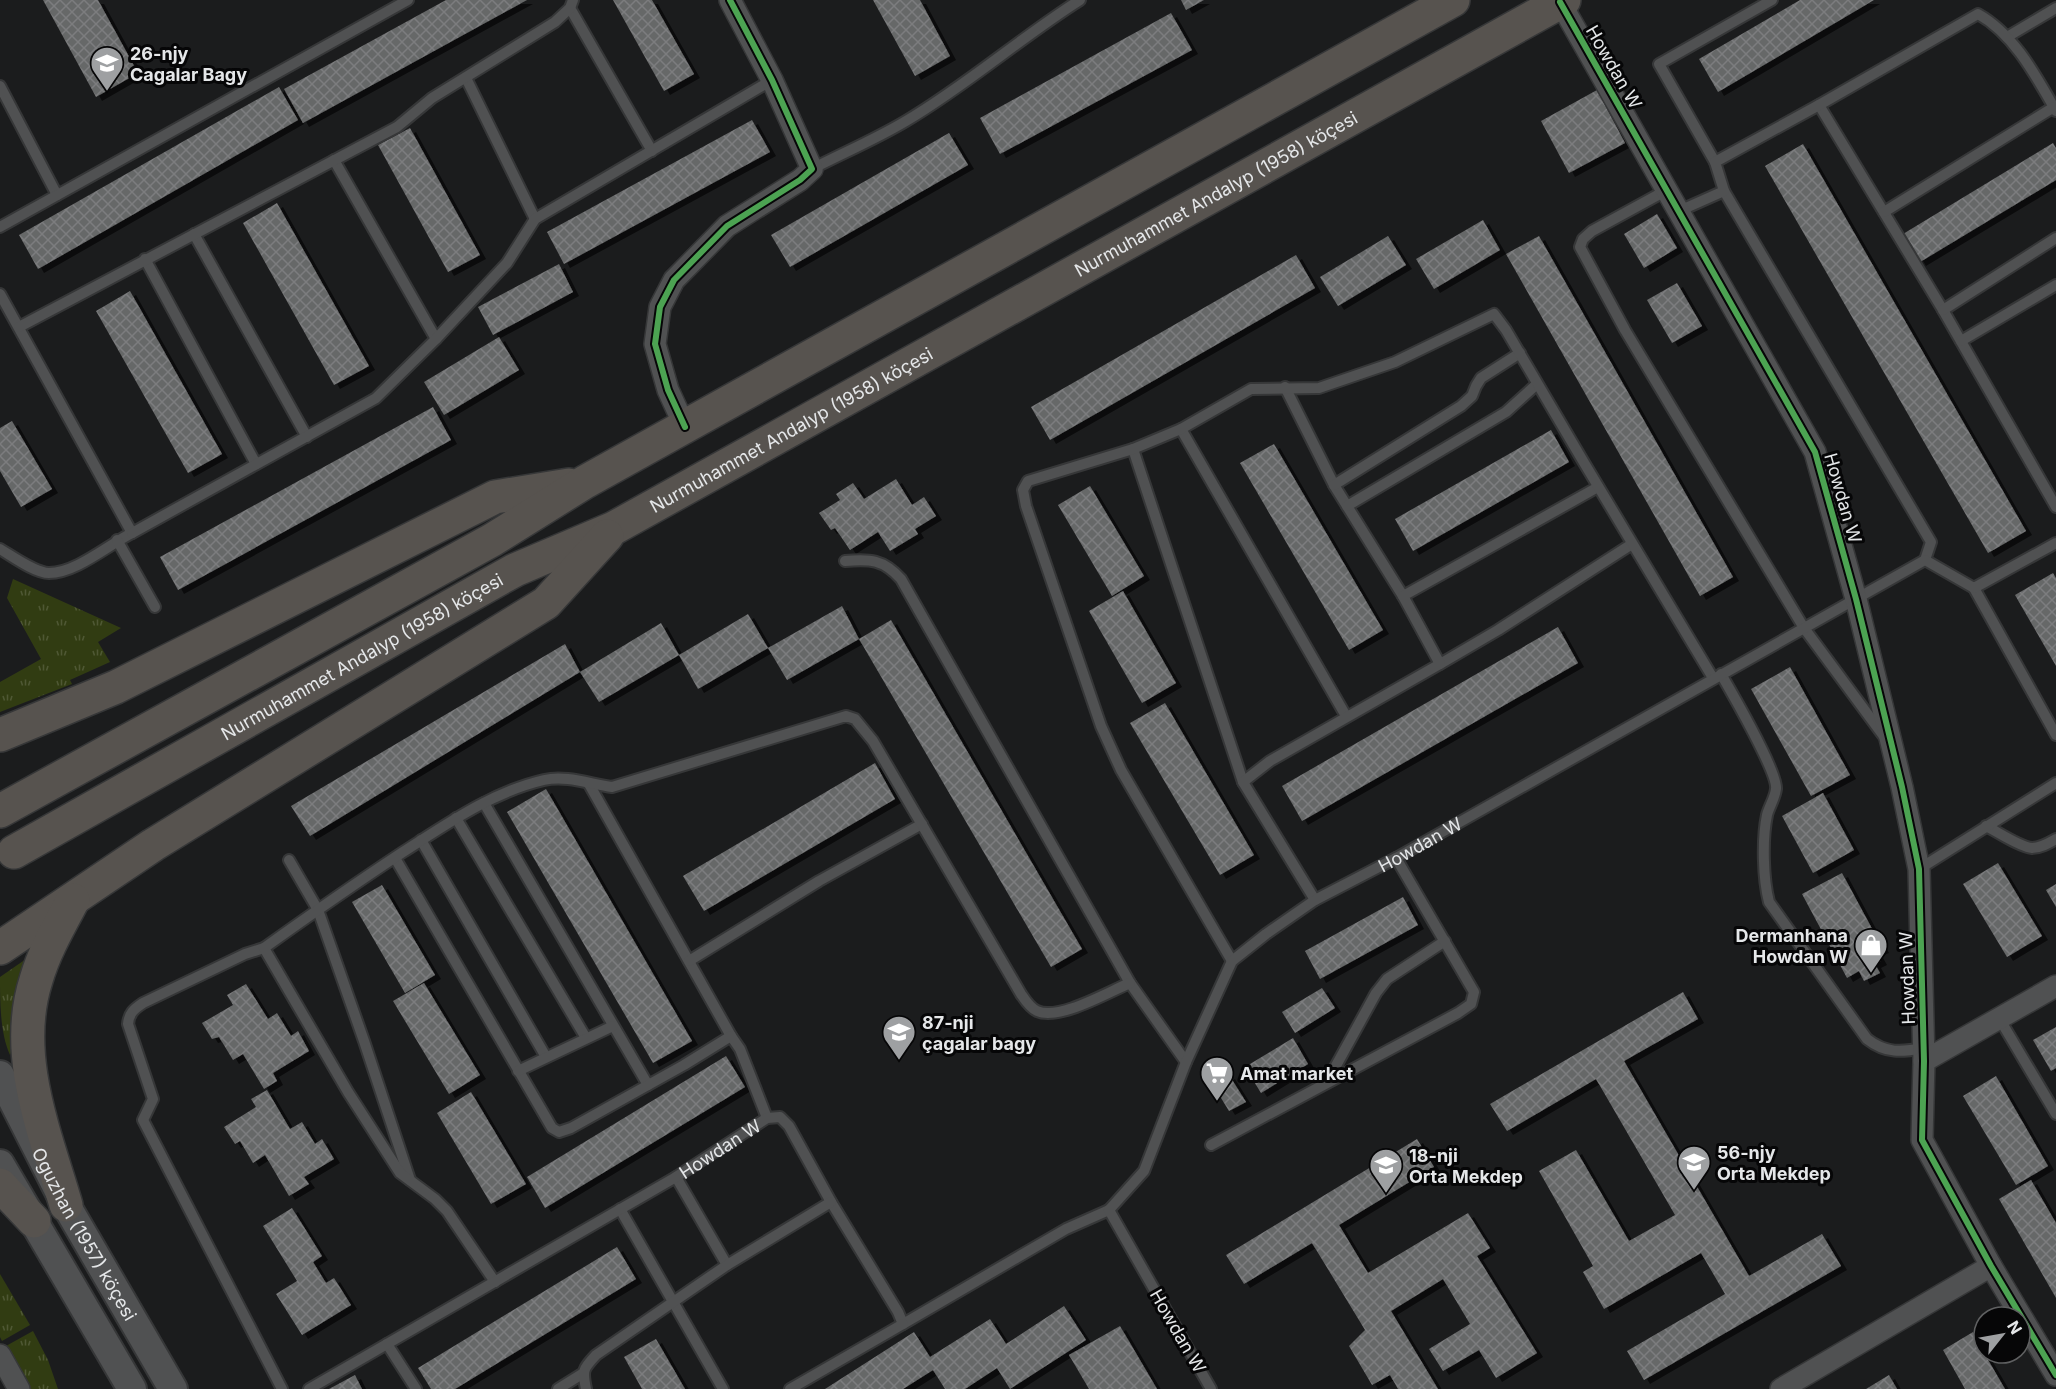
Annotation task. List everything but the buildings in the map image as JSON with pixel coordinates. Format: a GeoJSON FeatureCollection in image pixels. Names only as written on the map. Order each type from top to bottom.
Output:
{"type":"FeatureCollection","features":[{"type":"Feature","properties":{"kind":"main road"},"geometry":{"type":"LineString","coordinates":[[0,811],[492,540],[585,482],[1453,0]]}},
{"type":"Feature","properties":{"kind":"main road","name":"Nurmuhammet Andalyp (1958) köçesi"},"geometry":{"type":"LineString","coordinates":[[14,852],[515,570],[614,528],[1562,1]]}},
{"type":"Feature","properties":{"kind":"main road"},"geometry":{"type":"LineString","coordinates":[[0,735],[116,687],[495,497],[585,482]]}},
{"type":"Feature","properties":{"kind":"main road"},"geometry":{"type":"LineString","coordinates":[[0,948],[153,845],[546,603],[614,528]]}},
{"type":"Feature","properties":{"kind":"main road"},"geometry":{"type":"LineString","coordinates":[[66,1205],[33,1089],[27,1048],[28,1013],[35,981],[45,954],[74,898]]}},
{"type":"Feature","properties":{"kind":"main road","name":"Oguzhan (1957) köçesi"},"geometry":{"type":"LineString","coordinates":[[0,1075],[66,1205],[173,1389]]}},
{"type":"Feature","properties":{"kind":"main road","name":"Oguzhan (1957) köçesi"},"geometry":{"type":"LineString","coordinates":[[0,1164],[132,1389]]}},
{"type":"Feature","properties":{"kind":"main road"},"geometry":{"type":"LineString","coordinates":[[0,1185],[34,1221]]}},
{"type":"Feature","properties":{"kind":"street"},"geometry":{"type":"LineString","coordinates":[[685,427],[668,390],[656,344],[660,307],[674,280],[727,226],[800,180],[812,169],[772,81],[730,0]]}},
{"type":"Feature","properties":{"kind":"street","name":"Howdan W"},"geometry":{"type":"LineString","coordinates":[[1562,1],[1815,452],[1856,599],[1893,748],[1919,869],[1924,1055],[1922,1140],[1990,1266]]}},
{"type":"Feature","properties":{"kind":"street"},"geometry":{"type":"LineString","coordinates":[[1924,1055],[1999,1018],[2056,986]]}},
{"type":"Feature","properties":{"kind":"street"},"geometry":{"type":"LineString","coordinates":[[1781,1389],[1990,1266],[2056,1375]]}},
{"type":"Feature","properties":{"kind":"street"},"geometry":{"type":"LineString","coordinates":[[0,1355],[20,1389]]}},
{"type":"Feature","properties":{"kind":"lane"},"geometry":{"type":"LineString","coordinates":[[0,227],[408,0]]}},
{"type":"Feature","properties":{"kind":"lane"},"geometry":{"type":"LineString","coordinates":[[812,169],[906,121],[984,68],[1048,20],[1080,0]]}},
{"type":"Feature","properties":{"kind":"lane"},"geometry":{"type":"LineString","coordinates":[[1772,0],[1659,64],[1715,162],[1724,191],[1931,542],[1925,560],[1974,588],[2056,735]]}},
{"type":"Feature","properties":{"kind":"lane"},"geometry":{"type":"LineString","coordinates":[[19,327],[397,127],[432,98],[555,22],[571,4],[652,151]]}},
{"type":"Feature","properties":{"kind":"lane"},"geometry":{"type":"LineString","coordinates":[[2007,37],[2056,8]]}},
{"type":"Feature","properties":{"kind":"lane"},"geometry":{"type":"LineString","coordinates":[[1715,162],[1978,14],[1990,21],[2007,37],[2055,109],[1884,212]]}},
{"type":"Feature","properties":{"kind":"lane"},"geometry":{"type":"LineString","coordinates":[[466,78],[536,219]]}},
{"type":"Feature","properties":{"kind":"lane"},"geometry":{"type":"LineString","coordinates":[[0,549],[48,574],[69,569],[117,540],[376,398],[436,339],[507,262],[536,219],[772,81]]}},
{"type":"Feature","properties":{"kind":"lane"},"geometry":{"type":"LineString","coordinates":[[0,86],[57,195]]}},
{"type":"Feature","properties":{"kind":"lane"},"geometry":{"type":"LineString","coordinates":[[1819,105],[1943,310],[2056,507]]}},
{"type":"Feature","properties":{"kind":"lane"},"geometry":{"type":"LineString","coordinates":[[334,160],[436,339]]}},
{"type":"Feature","properties":{"kind":"lane"},"geometry":{"type":"LineString","coordinates":[[1667,190],[1592,231],[1583,239],[1580,247],[1625,330],[1804,628],[1893,748]]}},
{"type":"Feature","properties":{"kind":"lane"},"geometry":{"type":"LineString","coordinates":[[1679,211],[1724,191]]}},
{"type":"Feature","properties":{"kind":"lane"},"geometry":{"type":"LineString","coordinates":[[194,234],[307,437]]}},
{"type":"Feature","properties":{"kind":"lane"},"geometry":{"type":"LineString","coordinates":[[1943,310],[2056,238]]}},
{"type":"Feature","properties":{"kind":"lane"},"geometry":{"type":"LineString","coordinates":[[145,259],[256,464]]}},
{"type":"Feature","properties":{"kind":"lane"},"geometry":{"type":"LineString","coordinates":[[1961,341],[2056,285]]}},
{"type":"Feature","properties":{"kind":"lane"},"geometry":{"type":"LineString","coordinates":[[0,294],[132,533]]}},
{"type":"Feature","properties":{"kind":"lane"},"geometry":{"type":"LineString","coordinates":[[1232,961],[1121,770],[1101,726],[1026,506],[1023,490],[1028,481],[1133,449],[1181,429],[1251,389],[1319,388],[1395,362],[1494,314],[1520,353],[1632,544],[1717,676],[1771,770],[1776,789],[1767,816],[1766,828],[1764,884],[1769,902],[1867,1039],[1878,1048],[1924,1055]]}},
{"type":"Feature","properties":{"kind":"lane"},"geometry":{"type":"LineString","coordinates":[[1334,484],[1461,406],[1472,396],[1481,378],[1520,353]]}},
{"type":"Feature","properties":{"kind":"lane"},"geometry":{"type":"LineString","coordinates":[[1347,506],[1506,412],[1537,384]]}},
{"type":"Feature","properties":{"kind":"lane"},"geometry":{"type":"LineString","coordinates":[[1285,387],[1334,484],[1440,664]]}},
{"type":"Feature","properties":{"kind":"lane"},"geometry":{"type":"LineString","coordinates":[[1181,429],[1346,716]]}},
{"type":"Feature","properties":{"kind":"lane"},"geometry":{"type":"LineString","coordinates":[[1133,449],[1243,782],[1315,900]]}},
{"type":"Feature","properties":{"kind":"lane"},"geometry":{"type":"LineString","coordinates":[[1402,596],[1598,487]]}},
{"type":"Feature","properties":{"kind":"lane"},"geometry":{"type":"LineString","coordinates":[[117,540],[155,607]]}},
{"type":"Feature","properties":{"kind":"lane"},"geometry":{"type":"LineString","coordinates":[[1974,588],[2056,543]]}},
{"type":"Feature","properties":{"kind":"lane"},"geometry":{"type":"LineString","coordinates":[[1243,782],[1270,761],[1498,630],[1632,544]]}},
{"type":"Feature","properties":{"kind":"lane","name":"Howdan W"},"geometry":{"type":"LineString","coordinates":[[309,1389],[676,1177],[767,1118],[780,1117],[789,1126],[903,1324],[1066,1229],[1109,1209],[1144,1171],[1186,1062],[1232,961],[1266,934],[1315,900],[1396,858],[1925,560]]}},
{"type":"Feature","properties":{"kind":"lane"},"geometry":{"type":"LineString","coordinates":[[845,561],[877,561],[891,567],[901,579],[1130,983],[1186,1062]]}},
{"type":"Feature","properties":{"kind":"lane"},"geometry":{"type":"LineString","coordinates":[[282,1389],[143,1120],[153,1099],[128,1024],[129,1016],[143,1003],[245,954],[264,948],[421,840],[484,803],[545,780],[568,779],[612,787],[630,783],[846,716],[855,719],[873,741],[1021,994],[1035,1010],[1048,1015],[1070,1009],[1130,983]]}},
{"type":"Feature","properties":{"kind":"lane"},"geometry":{"type":"LineString","coordinates":[[1919,869],[2056,783]]}},
{"type":"Feature","properties":{"kind":"lane"},"geometry":{"type":"LineString","coordinates":[[589,784],[740,1049],[767,1118]]}},
{"type":"Feature","properties":{"kind":"lane"},"geometry":{"type":"LineString","coordinates":[[484,803],[648,1085]]}},
{"type":"Feature","properties":{"kind":"lane"},"geometry":{"type":"LineString","coordinates":[[456,818],[586,1038]]}},
{"type":"Feature","properties":{"kind":"lane"},"geometry":{"type":"LineString","coordinates":[[689,961],[819,881],[922,824]]}},
{"type":"Feature","properties":{"kind":"lane"},"geometry":{"type":"LineString","coordinates":[[1986,826],[2022,845],[2033,848],[2046,845],[2056,839]]}},
{"type":"Feature","properties":{"kind":"lane"},"geometry":{"type":"LineString","coordinates":[[421,840],[546,1058]]}},
{"type":"Feature","properties":{"kind":"lane"},"geometry":{"type":"LineString","coordinates":[[394,858],[552,1128],[559,1132],[571,1128],[731,1036]]}},
{"type":"Feature","properties":{"kind":"lane"},"geometry":{"type":"LineString","coordinates":[[1211,1145],[1471,1004],[1474,992],[1396,858]]}},
{"type":"Feature","properties":{"kind":"lane"},"geometry":{"type":"LineString","coordinates":[[289,860],[318,910],[410,1180]]}},
{"type":"Feature","properties":{"kind":"lane"},"geometry":{"type":"LineString","coordinates":[[1326,1084],[1376,993],[1387,979],[1445,941]]}},
{"type":"Feature","properties":{"kind":"lane"},"geometry":{"type":"LineString","coordinates":[[264,948],[348,1092],[400,1173],[447,1211],[495,1282]]}},
{"type":"Feature","properties":{"kind":"lane"},"geometry":{"type":"LineString","coordinates":[[1999,1018],[2056,1114]]}},
{"type":"Feature","properties":{"kind":"lane"},"geometry":{"type":"LineString","coordinates":[[518,1071],[613,1026]]}},
{"type":"Feature","properties":{"kind":"lane"},"geometry":{"type":"LineString","coordinates":[[676,1177],[727,1265]]}},
{"type":"Feature","properties":{"kind":"lane"},"geometry":{"type":"LineString","coordinates":[[558,1389],[582,1374],[596,1355],[727,1265],[831,1202]]}},
{"type":"Feature","properties":{"kind":"lane"},"geometry":{"type":"LineString","coordinates":[[620,1209],[723,1389]]}},
{"type":"Feature","properties":{"kind":"lane","name":"Howdan W"},"geometry":{"type":"LineString","coordinates":[[1109,1209],[1211,1389]]}},
{"type":"Feature","properties":{"kind":"lane"},"geometry":{"type":"LineString","coordinates":[[790,1389],[903,1324]]}},
{"type":"Feature","properties":{"kind":"lane"},"geometry":{"type":"LineString","coordinates":[[387,1344],[416,1389]]}},
{"type":"Feature","properties":{"kind":"lane"},"geometry":{"type":"LineString","coordinates":[[582,1374],[586,1389]]}},
{"type":"Feature","properties":{"kind":"green space"},"geometry":{"type":"Polygon","coordinates":[[[13,579],[121,628],[98,642],[110,662],[70,680],[72,684],[0,712],[0,682],[41,659],[7,598],[13,579]]]}},
{"type":"Feature","properties":{"kind":"green space"},"geometry":{"type":"Polygon","coordinates":[[[26,959],[10,1055],[2,1027],[0,977],[26,959]]]}},
{"type":"Feature","properties":{"kind":"green space"},"geometry":{"type":"Polygon","coordinates":[[[0,1274],[30,1325],[2,1341],[0,1337],[0,1274]]]}},
{"type":"Feature","properties":{"kind":"green space"},"geometry":{"type":"Polygon","coordinates":[[[33,1331],[48,1360],[58,1389],[30,1389],[6,1346],[33,1331]]]}},
{"type":"Feature","properties":{"kind":"cycle path"},"geometry":{"type":"LineString","coordinates":[[685,427],[668,390],[655,344],[660,307],[674,280],[727,226],[800,180],[812,169],[772,80],[730,0]]}},
{"type":"Feature","properties":{"kind":"cycle path"},"geometry":{"type":"LineString","coordinates":[[1560,2],[1815,452],[1856,599],[1902,787],[1919,869],[1924,1061],[1922,1140],[1991,1266],[2056,1375]]}},
{"type":"Feature","properties":{"kind":"place","name":"26-njy Cagalar Bagy"},"geometry":{"type":"Point","coordinates":[107,92]}},
{"type":"Feature","properties":{"kind":"place","name":"Dermanhana Howdan W"},"geometry":{"type":"Point","coordinates":[1871,974]}},
{"type":"Feature","properties":{"kind":"place","name":"87-nji çagalar bagy"},"geometry":{"type":"Point","coordinates":[899,1061]}},
{"type":"Feature","properties":{"kind":"place","name":"Amat market"},"geometry":{"type":"Point","coordinates":[1217,1102]}},
{"type":"Feature","properties":{"kind":"place","name":"56-njy Orta Mekdep"},"geometry":{"type":"Point","coordinates":[1694,1191]}},
{"type":"Feature","properties":{"kind":"place","name":"18-nji Orta Mekdep"},"geometry":{"type":"Point","coordinates":[1386,1194]}}]}
